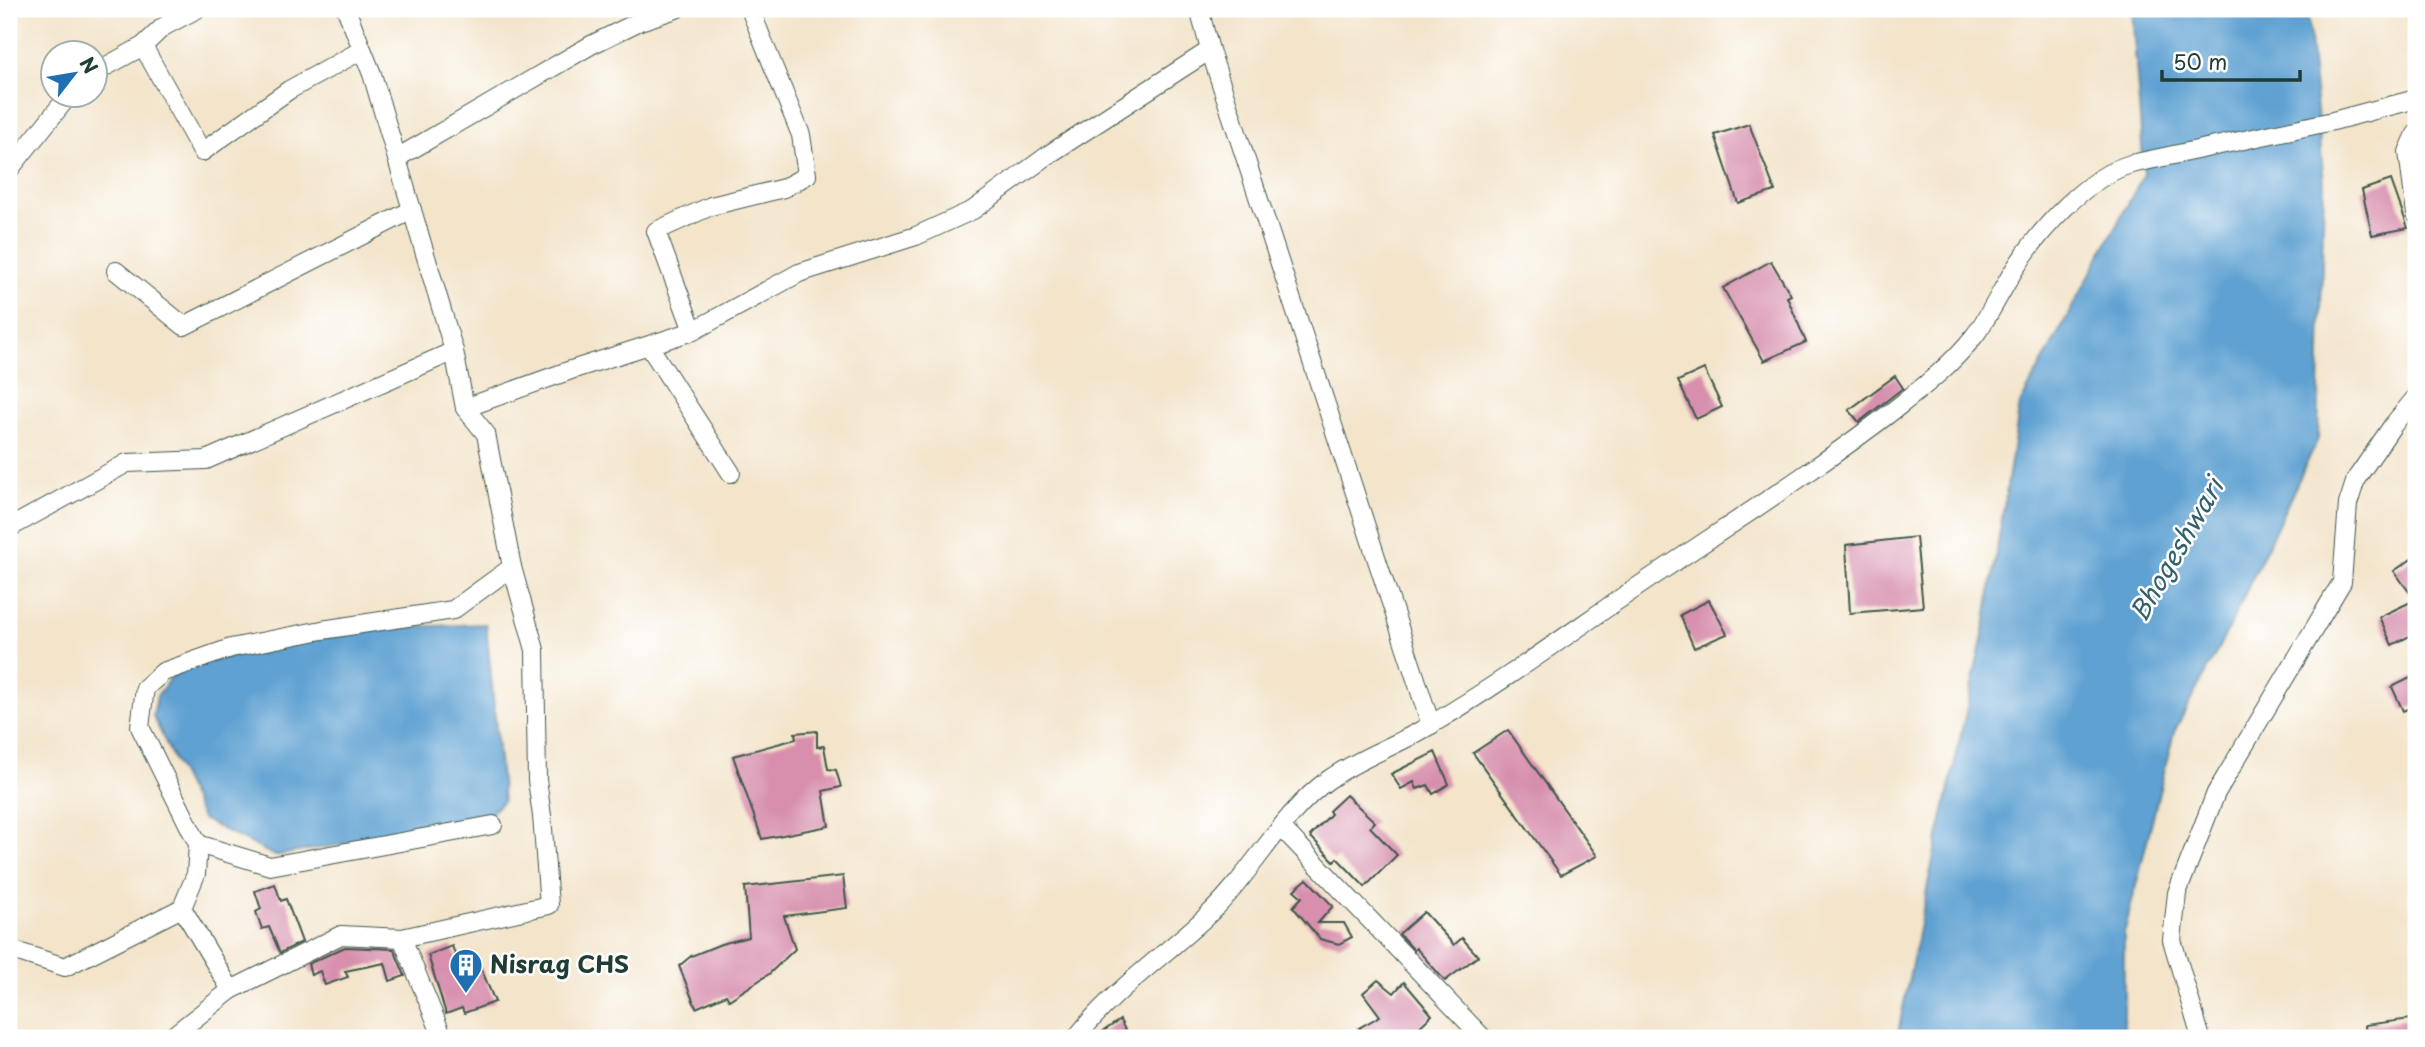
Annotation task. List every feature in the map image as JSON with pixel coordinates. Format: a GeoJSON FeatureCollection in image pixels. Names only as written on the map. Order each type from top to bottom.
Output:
{"type":"FeatureCollection","features":[{"type":"Feature","properties":{"kind":"street"},"geometry":{"type":"LineString","coordinates":[[108,66],[143,46],[163,27],[197,9]]}},
{"type":"Feature","properties":{"kind":"street"},"geometry":{"type":"LineString","coordinates":[[170,1038],[231,990],[341,935],[402,937],[549,905],[537,780],[535,650],[512,567],[486,434],[465,408],[454,351],[397,158],[346,9]]}},
{"type":"Feature","properties":{"kind":"street"},"geometry":{"type":"LineString","coordinates":[[397,158],[591,45],[640,21],[676,9]]}},
{"type":"Feature","properties":{"kind":"street"},"geometry":{"type":"LineString","coordinates":[[693,331],[656,231],[711,206],[784,188],[807,175],[801,135],[750,9]]}},
{"type":"Feature","properties":{"kind":"street"},"geometry":{"type":"LineString","coordinates":[[1199,9],[1210,50],[1431,725]]}},
{"type":"Feature","properties":{"kind":"street"},"geometry":{"type":"LineString","coordinates":[[143,46],[202,152],[289,90],[362,50]]}},
{"type":"Feature","properties":{"kind":"street"},"geometry":{"type":"LineString","coordinates":[[465,408],[693,331],[799,273],[916,236],[973,210],[1051,153],[1210,50]]}},
{"type":"Feature","properties":{"kind":"street"},"geometry":{"type":"LineString","coordinates":[[1076,1038],[1118,991],[1224,900],[1309,796],[1327,781],[1431,725],[1745,514],[1899,406],[1960,354],[1977,332],[2015,268],[2039,236],[2057,216],[2101,179],[2131,164],[2333,121],[2416,99]]}},
{"type":"Feature","properties":{"kind":"street"},"geometry":{"type":"LineString","coordinates":[[9,170],[59,108]]}},
{"type":"Feature","properties":{"kind":"street"},"geometry":{"type":"LineString","coordinates":[[2416,134],[2408,152],[2416,214]]}},
{"type":"Feature","properties":{"kind":"street"},"geometry":{"type":"LineString","coordinates":[[116,271],[184,326],[412,209]]}},
{"type":"Feature","properties":{"kind":"street"},"geometry":{"type":"LineString","coordinates":[[649,346],[731,473]]}},
{"type":"Feature","properties":{"kind":"street"},"geometry":{"type":"LineString","coordinates":[[9,528],[127,463],[206,460],[454,351]]}},
{"type":"Feature","properties":{"kind":"street"},"geometry":{"type":"LineString","coordinates":[[2201,1038],[2172,940],[2177,893],[2216,793],[2342,582],[2348,504],[2356,479],[2416,397]]}},
{"type":"Feature","properties":{"kind":"street"},"geometry":{"type":"LineString","coordinates":[[9,949],[65,967],[181,908],[196,874],[198,844],[140,727],[145,688],[163,672],[231,648],[321,630],[453,610],[512,567]]}},
{"type":"Feature","properties":{"kind":"street"},"geometry":{"type":"LineString","coordinates":[[198,844],[270,866],[493,825]]}},
{"type":"Feature","properties":{"kind":"street"},"geometry":{"type":"LineString","coordinates":[[1282,828],[1483,1038]]}},
{"type":"Feature","properties":{"kind":"street"},"geometry":{"type":"LineString","coordinates":[[181,908],[231,990]]}},
{"type":"Feature","properties":{"kind":"street"},"geometry":{"type":"LineString","coordinates":[[402,937],[443,1038]]}},
{"type":"Feature","properties":{"kind":"water","name":"Bhogeshwari"},"geometry":{"type":"Polygon","coordinates":[[[2132,9],[2307,9],[2324,182],[2318,439],[2227,632],[2174,732],[2124,934],[2124,1038],[1897,1038],[1985,626],[2020,404],[2144,174],[2132,9]]]}},
{"type":"Feature","properties":{"kind":"water"},"geometry":{"type":"Polygon","coordinates":[[[486,624],[503,801],[484,819],[275,856],[202,819],[153,716],[157,696],[171,677],[197,665],[258,649],[381,628],[486,624]]]}},
{"type":"Feature","properties":{"kind":"building"},"geometry":{"type":"Polygon","coordinates":[[[1749,124],[1775,191],[1738,203],[1715,135],[1749,124]]]}},
{"type":"Feature","properties":{"kind":"building"},"geometry":{"type":"Polygon","coordinates":[[[2391,180],[2408,228],[2372,235],[2362,190],[2391,180]]]}},
{"type":"Feature","properties":{"kind":"building"},"geometry":{"type":"Polygon","coordinates":[[[1771,261],[1791,295],[1787,297],[1806,342],[1764,361],[1723,288],[1771,261]]]}},
{"type":"Feature","properties":{"kind":"building"},"geometry":{"type":"Polygon","coordinates":[[[1704,369],[1722,407],[1696,419],[1678,381],[1704,369]]]}},
{"type":"Feature","properties":{"kind":"building"},"geometry":{"type":"Polygon","coordinates":[[[1895,376],[1903,388],[1859,422],[1849,410],[1895,376]]]}},
{"type":"Feature","properties":{"kind":"building"},"geometry":{"type":"Polygon","coordinates":[[[1916,537],[1923,607],[1850,613],[1846,545],[1916,537]]]}},
{"type":"Feature","properties":{"kind":"building"},"geometry":{"type":"Polygon","coordinates":[[[2416,556],[2416,633],[2392,645],[2379,617],[2415,600],[2394,571],[2416,556]]]}},
{"type":"Feature","properties":{"kind":"building"},"geometry":{"type":"Polygon","coordinates":[[[1709,600],[1727,634],[1694,648],[1680,615],[1709,600]]]}},
{"type":"Feature","properties":{"kind":"building"},"geometry":{"type":"Polygon","coordinates":[[[2416,675],[2416,705],[2403,711],[2392,687],[2416,675]]]}},
{"type":"Feature","properties":{"kind":"building"},"geometry":{"type":"Polygon","coordinates":[[[1508,730],[1597,856],[1561,875],[1473,753],[1508,730]]]}},
{"type":"Feature","properties":{"kind":"building"},"geometry":{"type":"Polygon","coordinates":[[[817,731],[817,747],[824,746],[828,769],[836,770],[841,787],[823,791],[829,826],[762,839],[733,756],[796,739],[795,733],[817,731]]]}},
{"type":"Feature","properties":{"kind":"building"},"geometry":{"type":"Polygon","coordinates":[[[1435,752],[1449,784],[1433,794],[1428,785],[1417,789],[1414,782],[1401,789],[1391,774],[1435,752]]]}},
{"type":"Feature","properties":{"kind":"building"},"geometry":{"type":"Polygon","coordinates":[[[1346,795],[1375,822],[1370,827],[1397,855],[1365,887],[1337,858],[1334,861],[1310,836],[1331,814],[1329,811],[1346,795]]]}},
{"type":"Feature","properties":{"kind":"building"},"geometry":{"type":"Polygon","coordinates":[[[843,876],[847,908],[784,916],[795,949],[769,974],[729,1000],[726,995],[696,1008],[679,966],[691,956],[749,937],[745,887],[843,876]]]}},
{"type":"Feature","properties":{"kind":"building"},"geometry":{"type":"Polygon","coordinates":[[[1307,879],[1333,906],[1318,923],[1344,923],[1352,937],[1339,944],[1320,939],[1293,907],[1302,897],[1294,890],[1307,879]]]}},
{"type":"Feature","properties":{"kind":"building"},"geometry":{"type":"Polygon","coordinates":[[[275,884],[281,901],[286,899],[302,942],[280,953],[269,927],[262,929],[256,912],[261,909],[255,891],[275,884]]]}},
{"type":"Feature","properties":{"kind":"building"},"geometry":{"type":"Polygon","coordinates":[[[1424,912],[1454,945],[1462,938],[1478,956],[1445,981],[1416,948],[1414,950],[1399,934],[1424,912]]]}},
{"type":"Feature","properties":{"kind":"building","name":"Nisrag CHS"},"geometry":{"type":"Polygon","coordinates":[[[452,946],[463,975],[481,968],[495,1002],[464,1013],[462,1008],[446,1014],[428,955],[452,946]]]}},
{"type":"Feature","properties":{"kind":"building"},"geometry":{"type":"Polygon","coordinates":[[[345,947],[394,949],[405,976],[390,981],[385,963],[345,971],[348,977],[325,985],[320,971],[311,975],[308,964],[345,947]]]}},
{"type":"Feature","properties":{"kind":"building"},"geometry":{"type":"Polygon","coordinates":[[[1378,980],[1394,993],[1404,982],[1432,1015],[1408,1038],[1371,1038],[1359,1028],[1380,1016],[1363,993],[1378,980]]]}},
{"type":"Feature","properties":{"kind":"building"},"geometry":{"type":"Polygon","coordinates":[[[2410,1019],[2413,1038],[2366,1038],[2365,1025],[2410,1019]]]}},
{"type":"Feature","properties":{"kind":"building"},"geometry":{"type":"Polygon","coordinates":[[[1120,1020],[1129,1038],[1093,1038],[1120,1020]]]}},
{"type":"Feature","properties":{"kind":"place","name":"Nisrag CHS"},"geometry":{"type":"Point","coordinates":[466,995]}}]}
